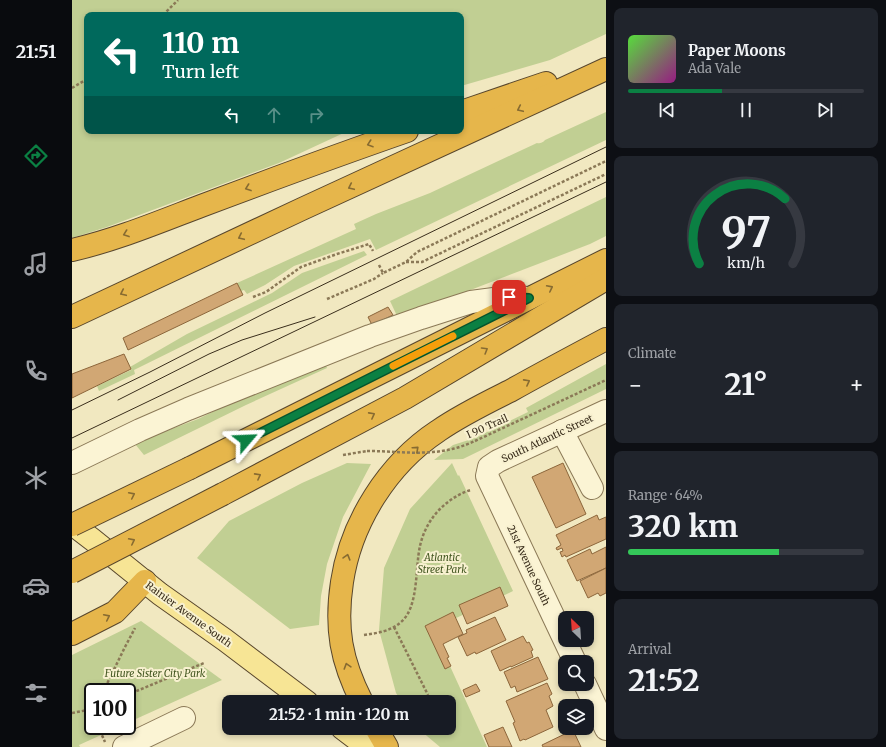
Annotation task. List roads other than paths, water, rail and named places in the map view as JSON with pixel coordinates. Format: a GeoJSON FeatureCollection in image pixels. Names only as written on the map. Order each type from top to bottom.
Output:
{"type":"FeatureCollection","features":[{"type":"Feature","properties":{"kind":"highway"},"geometry":{"type":"LineString","coordinates":[[464,111],[606,62]]}},
{"type":"Feature","properties":{"kind":"highway"},"geometry":{"type":"LineString","coordinates":[[72,317],[606,69]]}},
{"type":"Feature","properties":{"kind":"highway"},"geometry":{"type":"LineString","coordinates":[[72,250],[120,236],[329,158],[398,134]]}},
{"type":"Feature","properties":{"kind":"highway"},"geometry":{"type":"LineString","coordinates":[[72,524],[190,468],[606,260]]}},
{"type":"Feature","properties":{"kind":"highway"},"geometry":{"type":"LineString","coordinates":[[72,572],[404,398],[606,279]]}},
{"type":"Feature","properties":{"kind":"highway"},"geometry":{"type":"LineString","coordinates":[[358,695],[347,666],[340,639],[340,595],[344,568],[352,540],[373,498],[387,478],[416,449],[437,431],[461,416],[606,339]]}},
{"type":"Feature","properties":{"kind":"highway"},"geometry":{"type":"LineString","coordinates":[[72,634],[115,612],[145,582]]}},
{"type":"Feature","properties":{"kind":"highway"},"geometry":{"type":"LineString","coordinates":[[380,735],[387,747]]}},
{"type":"Feature","properties":{"kind":"main road","name":"Rainier Avenue South"},"geometry":{"type":"LineString","coordinates":[[72,524],[160,594],[225,640],[298,695]]}},
{"type":"Feature","properties":{"kind":"main road"},"geometry":{"type":"LineString","coordinates":[[351,735],[367,747]]}},
{"type":"Feature","properties":{"kind":"street"},"geometry":{"type":"LineString","coordinates":[[72,463],[140,430],[210,400],[363,339],[421,318],[471,302],[509,297],[529,298]]}},
{"type":"Feature","properties":{"kind":"street","name":"South Atlantic Street"},"geometry":{"type":"LineString","coordinates":[[489,467],[498,461],[606,411]]}},
{"type":"Feature","properties":{"kind":"street"},"geometry":{"type":"LineString","coordinates":[[562,431],[592,488]]}},
{"type":"Feature","properties":{"kind":"street","name":"21st Avenue South"},"geometry":{"type":"LineString","coordinates":[[489,467],[487,476],[572,655]]}},
{"type":"Feature","properties":{"kind":"street"},"geometry":{"type":"LineString","coordinates":[[588,691],[606,729]]}},
{"type":"Feature","properties":{"kind":"street"},"geometry":{"type":"LineString","coordinates":[[124,747],[184,718]]}},
{"type":"Feature","properties":{"kind":"tram line"},"geometry":{"type":"LineString","coordinates":[[72,410],[265,313],[606,147]]}},
{"type":"Feature","properties":{"kind":"tram line"},"geometry":{"type":"LineString","coordinates":[[72,438],[606,182]]}},
{"type":"Feature","properties":{"kind":"tram line"},"geometry":{"type":"LineString","coordinates":[[118,400],[209,354],[242,340],[315,317]]}},
{"type":"Feature","properties":{"kind":"park label","name":"Atlantic Street Park"},"geometry":{"type":"Point","coordinates":[442,562]}},
{"type":"Feature","properties":{"kind":"park label","name":"Future Sister City Park"},"geometry":{"type":"Point","coordinates":[155,673]}}]}
